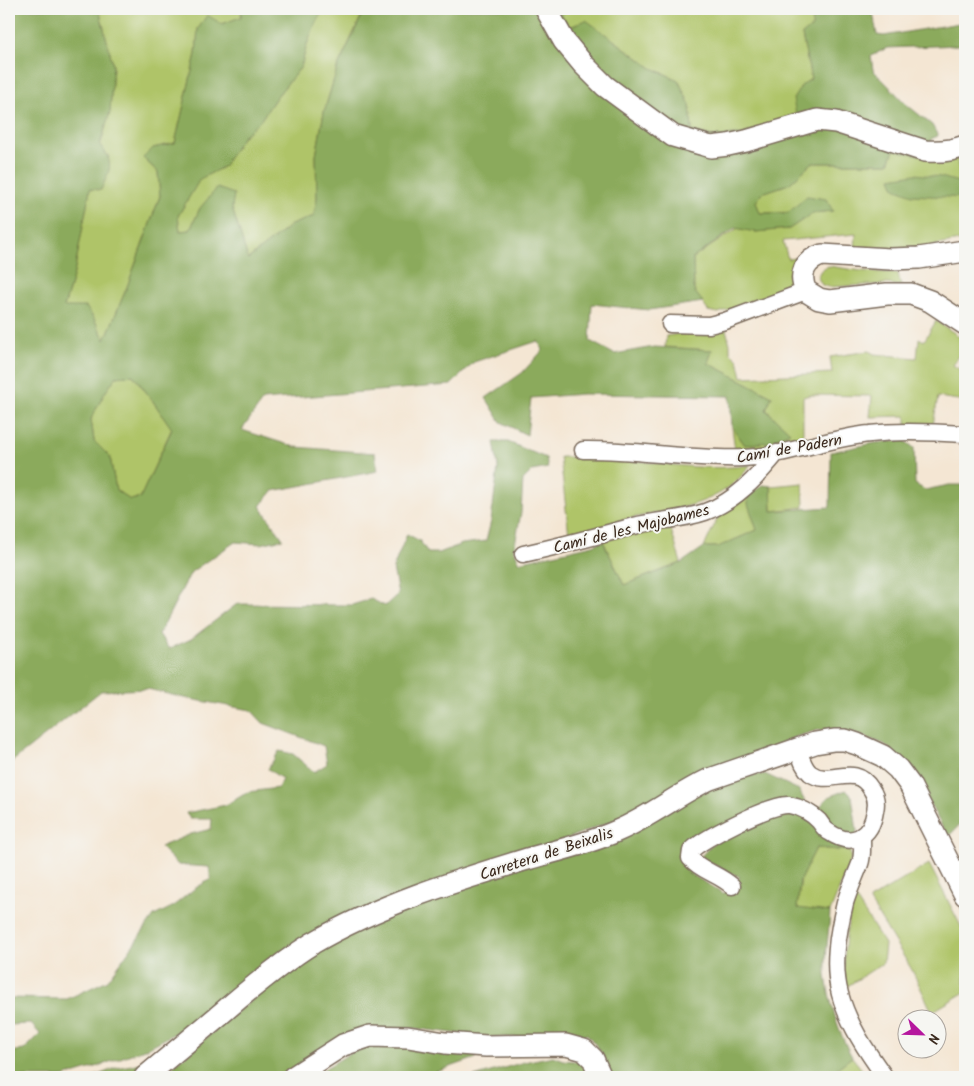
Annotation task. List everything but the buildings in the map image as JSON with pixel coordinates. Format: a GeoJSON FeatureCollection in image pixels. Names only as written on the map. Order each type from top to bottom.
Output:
{"type":"FeatureCollection","features":[{"type":"Feature","properties":{"kind":"main road"},"geometry":{"type":"LineString","coordinates":[[546,9],[564,41],[605,86],[673,136],[697,144],[711,147],[728,145],[817,120],[836,122],[925,151],[942,151],[965,146]]}},
{"type":"Feature","properties":{"kind":"main road"},"geometry":{"type":"LineString","coordinates":[[965,251],[900,259],[822,255],[812,258],[806,264],[802,275],[806,291],[819,299],[830,301],[887,294],[911,294],[930,301],[965,324]]}},
{"type":"Feature","properties":{"kind":"main road","name":"Carretera de Beixalis"},"geometry":{"type":"LineString","coordinates":[[145,1077],[268,974],[314,943],[348,925],[387,907],[490,870],[618,831],[710,779],[814,743],[845,740],[883,756],[898,769],[910,785],[965,895]]}},
{"type":"Feature","properties":{"kind":"main road"},"geometry":{"type":"LineString","coordinates":[[293,1077],[343,1045],[370,1036],[408,1037],[445,1043],[486,1046],[566,1045],[584,1050],[593,1059],[601,1077]]}},
{"type":"Feature","properties":{"kind":"street"},"geometry":{"type":"LineString","coordinates":[[670,324],[709,325],[725,321],[806,291]]}},
{"type":"Feature","properties":{"kind":"street","name":"Camí de Padern"},"geometry":{"type":"LineString","coordinates":[[583,450],[614,449],[688,457],[745,458],[870,434],[938,432],[965,434]]}},
{"type":"Feature","properties":{"kind":"street","name":"Camí de les Majobames"},"geometry":{"type":"LineString","coordinates":[[523,554],[572,544],[636,526],[705,512],[730,499],[754,481],[778,452]]}},
{"type":"Feature","properties":{"kind":"street"},"geometry":{"type":"LineString","coordinates":[[798,749],[803,764],[810,773],[826,778],[848,774],[860,778],[868,784],[875,794],[876,805],[872,823],[862,838],[860,863],[847,897],[841,921],[837,971],[840,994],[851,1020],[867,1051],[885,1077]]}},
{"type":"Feature","properties":{"kind":"street"},"geometry":{"type":"LineString","coordinates":[[732,886],[719,876],[697,866],[690,858],[690,851],[707,839],[763,811],[787,805],[798,808],[815,817],[829,832],[845,839],[862,838]]}},
{"type":"Feature","properties":{"kind":"green space"},"geometry":{"type":"Polygon","coordinates":[[[9,9],[99,9],[113,65],[110,112],[100,145],[108,157],[110,167],[101,190],[90,189],[74,273],[64,307],[86,307],[105,340],[127,287],[160,196],[158,172],[143,158],[153,148],[175,143],[196,54],[198,29],[207,15],[222,24],[241,17],[242,9],[332,9],[323,11],[316,22],[307,44],[301,67],[277,96],[260,121],[243,136],[223,167],[200,179],[178,216],[180,231],[190,230],[200,208],[217,188],[234,194],[232,208],[248,259],[291,225],[314,216],[317,198],[316,156],[324,112],[337,69],[364,9],[564,9],[562,16],[570,27],[586,20],[652,68],[678,80],[690,105],[692,131],[712,136],[741,135],[796,114],[793,99],[802,85],[811,79],[802,35],[812,27],[813,16],[819,9],[875,9],[873,12],[877,35],[884,36],[965,22],[965,42],[959,45],[887,48],[871,56],[873,70],[906,104],[932,125],[938,136],[931,139],[934,158],[894,150],[889,163],[812,163],[789,184],[762,193],[756,202],[760,213],[788,213],[807,196],[826,199],[833,211],[813,213],[789,229],[755,232],[735,228],[693,258],[694,291],[703,302],[649,310],[592,304],[590,341],[614,354],[654,347],[712,350],[708,363],[772,396],[766,410],[790,432],[768,442],[745,445],[732,427],[730,396],[583,394],[531,398],[527,435],[501,422],[486,398],[522,373],[543,350],[538,341],[474,362],[451,385],[263,400],[242,430],[295,447],[375,453],[378,471],[273,491],[260,506],[283,539],[261,544],[235,542],[191,572],[159,634],[169,649],[191,639],[237,604],[352,605],[371,599],[385,606],[398,594],[393,568],[407,534],[420,541],[428,553],[439,553],[462,544],[486,541],[491,521],[498,467],[494,442],[508,442],[546,458],[548,468],[532,471],[523,480],[521,513],[514,549],[519,562],[603,541],[624,585],[681,563],[704,547],[718,547],[757,530],[748,504],[748,495],[763,485],[771,486],[772,511],[830,507],[831,452],[875,443],[904,440],[914,448],[915,484],[925,490],[949,485],[965,485],[965,819],[948,837],[918,783],[901,759],[884,744],[853,733],[818,730],[798,736],[617,819],[300,942],[258,969],[191,1025],[147,1048],[63,1077],[9,1077],[9,1052],[24,1050],[40,1034],[31,1024],[9,1025],[9,998],[67,999],[108,980],[154,916],[172,907],[194,889],[211,879],[209,867],[178,865],[160,847],[191,834],[211,829],[212,819],[190,819],[186,813],[226,805],[248,792],[278,788],[282,779],[268,769],[279,751],[293,754],[314,772],[327,764],[324,746],[263,723],[251,710],[184,698],[148,689],[101,691],[9,764],[9,9]],[[133,375],[116,377],[104,394],[91,419],[94,441],[110,457],[116,490],[130,500],[140,498],[172,429],[133,375]]]}},
{"type":"Feature","properties":{"kind":"green space"},"geometry":{"type":"Polygon","coordinates":[[[99,9],[242,9],[241,17],[222,24],[198,28],[196,54],[175,143],[153,148],[143,158],[158,172],[160,196],[127,287],[105,340],[93,317],[64,307],[74,273],[90,189],[109,157],[100,146],[110,112],[113,65],[99,9]]]}},
{"type":"Feature","properties":{"kind":"green space"},"geometry":{"type":"Polygon","coordinates":[[[332,9],[364,10],[337,69],[324,112],[316,156],[317,198],[314,216],[291,225],[248,259],[232,208],[200,208],[190,230],[180,231],[178,216],[200,178],[223,167],[243,136],[260,121],[277,96],[301,67],[307,44],[323,11],[332,9]]]}},
{"type":"Feature","properties":{"kind":"green space"},"geometry":{"type":"Polygon","coordinates":[[[564,9],[869,9],[802,35],[811,79],[802,85],[796,114],[741,135],[712,136],[692,131],[690,105],[678,80],[652,68],[615,41],[570,27],[562,16],[564,9]]]}},
{"type":"Feature","properties":{"kind":"green space"},"geometry":{"type":"Polygon","coordinates":[[[894,150],[957,159],[960,177],[965,178],[965,240],[909,250],[855,249],[856,234],[783,241],[788,259],[802,257],[796,285],[789,291],[718,313],[708,311],[694,291],[693,258],[738,228],[755,232],[789,229],[813,213],[832,211],[760,213],[756,202],[762,193],[789,184],[812,163],[889,163],[894,150]]]}},
{"type":"Feature","properties":{"kind":"green space"},"geometry":{"type":"Polygon","coordinates":[[[915,174],[941,177],[965,184],[965,198],[912,195],[895,188],[891,178],[915,174]]]}},
{"type":"Feature","properties":{"kind":"green space"},"geometry":{"type":"Polygon","coordinates":[[[829,266],[862,271],[898,273],[901,286],[887,284],[828,287],[822,285],[818,278],[821,270],[829,266]]]}},
{"type":"Feature","properties":{"kind":"green space"},"geometry":{"type":"Polygon","coordinates":[[[936,321],[965,340],[965,347],[953,365],[965,373],[965,401],[938,397],[933,425],[906,427],[906,416],[870,417],[872,396],[810,395],[803,397],[803,440],[766,448],[735,451],[732,427],[745,445],[789,432],[766,409],[772,396],[708,363],[712,350],[665,347],[666,336],[725,326],[730,344],[730,352],[738,359],[742,377],[832,373],[830,357],[869,351],[874,354],[917,358],[919,338],[924,341],[936,321]]]}},
{"type":"Feature","properties":{"kind":"green space"},"geometry":{"type":"Polygon","coordinates":[[[133,375],[172,428],[140,498],[130,500],[116,490],[110,457],[94,441],[91,419],[104,394],[116,377],[133,375]]]}},
{"type":"Feature","properties":{"kind":"green space"},"geometry":{"type":"Polygon","coordinates":[[[560,457],[609,458],[680,466],[736,467],[750,465],[727,489],[713,497],[681,508],[624,520],[569,535],[560,457]]]}},
{"type":"Feature","properties":{"kind":"green space"},"geometry":{"type":"Polygon","coordinates":[[[803,483],[804,507],[772,511],[771,486],[803,483]]]}},
{"type":"Feature","properties":{"kind":"green space"},"geometry":{"type":"Polygon","coordinates":[[[748,495],[757,530],[718,547],[704,547],[721,511],[748,495]]]}},
{"type":"Feature","properties":{"kind":"green space"},"geometry":{"type":"Polygon","coordinates":[[[670,526],[681,563],[624,585],[603,541],[670,526]]]}},
{"type":"Feature","properties":{"kind":"green space"},"geometry":{"type":"Polygon","coordinates":[[[765,774],[799,790],[806,804],[820,807],[828,797],[846,790],[852,796],[857,831],[848,851],[816,848],[800,880],[797,908],[830,912],[826,960],[827,985],[839,1028],[852,1057],[825,1077],[611,1077],[605,1059],[587,1034],[581,1037],[569,1038],[486,1037],[412,1028],[347,1038],[280,1077],[160,1077],[239,1010],[300,962],[346,935],[695,795],[748,776],[765,774]],[[719,837],[685,852],[685,863],[688,869],[692,874],[723,894],[740,877],[708,862],[701,856],[719,837]]]}},
{"type":"Feature","properties":{"kind":"green space"},"geometry":{"type":"Polygon","coordinates":[[[816,848],[850,851],[851,859],[830,912],[797,909],[801,878],[816,848]]]}},
{"type":"Feature","properties":{"kind":"green space"},"geometry":{"type":"Polygon","coordinates":[[[929,864],[965,934],[965,992],[939,1008],[930,1008],[912,970],[869,900],[929,864]]]}},
{"type":"Feature","properties":{"kind":"green space"},"geometry":{"type":"Polygon","coordinates":[[[855,898],[885,944],[883,963],[846,987],[844,965],[845,942],[855,898]]]}},
{"type":"Feature","properties":{"kind":"green space"},"geometry":{"type":"Polygon","coordinates":[[[380,1045],[475,1055],[476,1058],[422,1077],[311,1077],[352,1052],[380,1045]]]}},
{"type":"Feature","properties":{"kind":"green space"},"geometry":{"type":"Polygon","coordinates":[[[553,1056],[563,1060],[583,1062],[593,1077],[474,1077],[524,1062],[553,1056]]]}},
{"type":"Feature","properties":{"kind":"green space"},"geometry":{"type":"Polygon","coordinates":[[[852,1057],[868,1077],[825,1077],[852,1057]]]}},
{"type":"Feature","properties":{"kind":"green space"},"geometry":{"type":"Polygon","coordinates":[[[141,1063],[142,1069],[133,1077],[93,1077],[116,1068],[141,1063]]]}}]}
